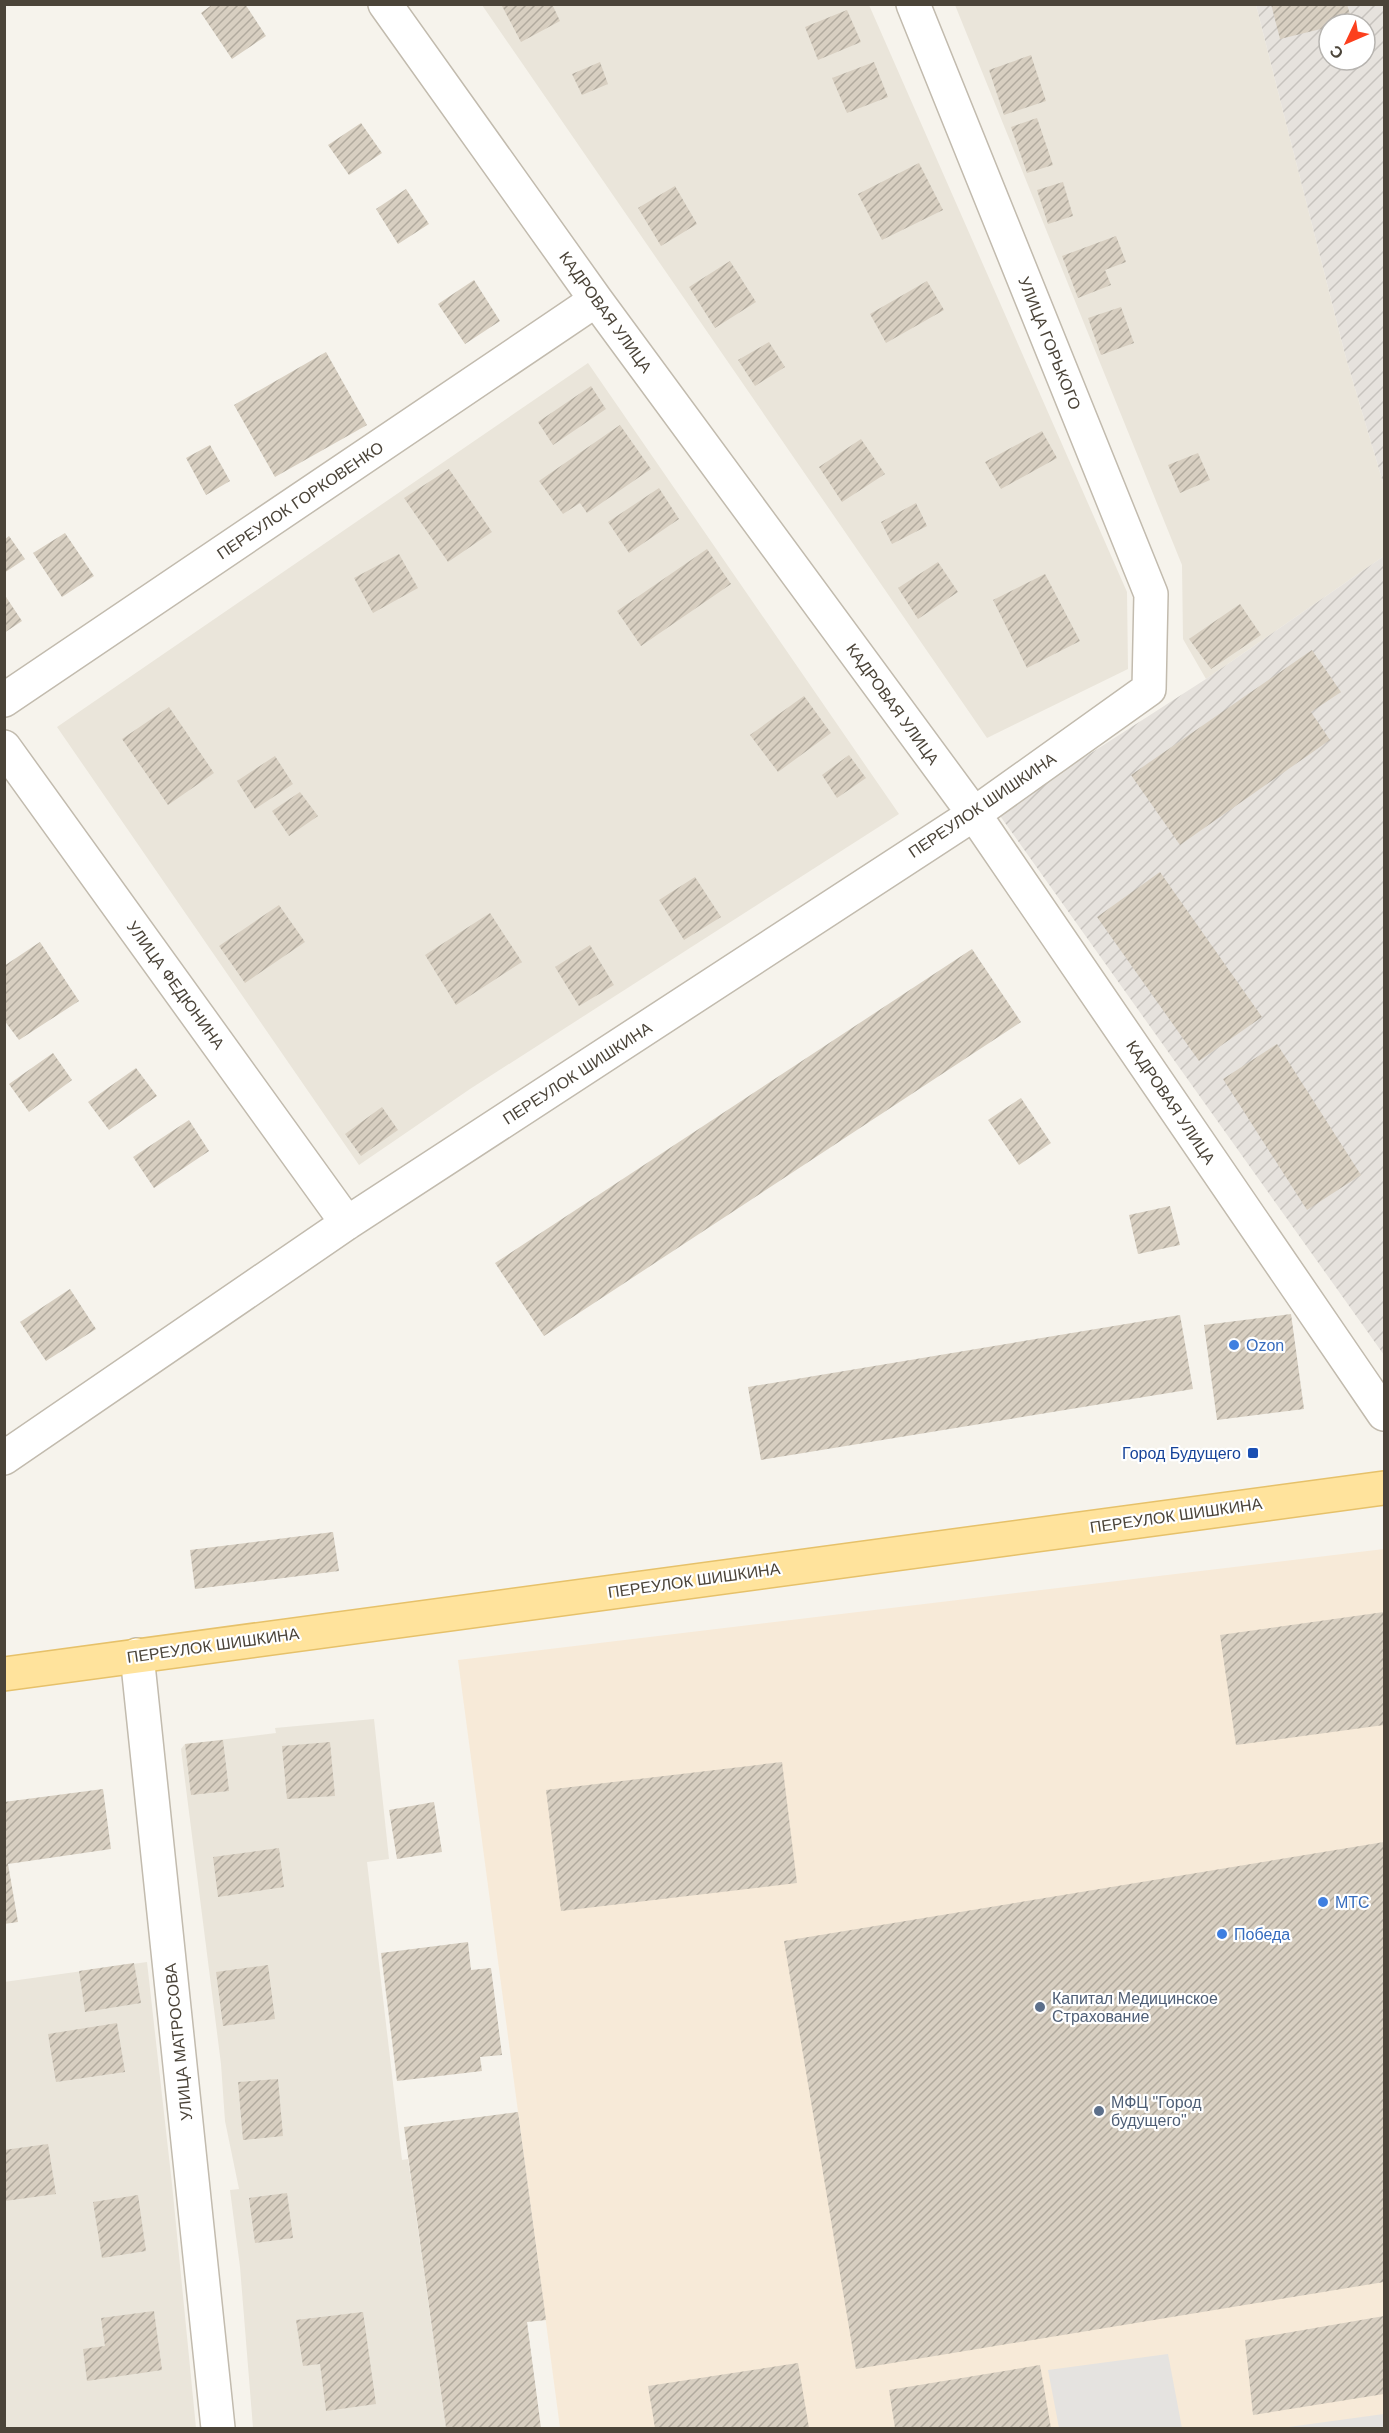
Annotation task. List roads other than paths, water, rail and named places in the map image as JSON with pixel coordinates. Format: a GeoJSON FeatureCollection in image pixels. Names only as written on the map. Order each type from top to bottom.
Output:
{"type":"FeatureCollection","features":[{"type":"Feature","properties":{"kind":"main road","name":"ПЕРЕУЛОК ШИШКИНА"},"geometry":{"type":"LineString","coordinates":[[4,1674],[1384,1488]]}},
{"type":"Feature","properties":{"kind":"street","name":"КАДРОВАЯ УЛИЦА"},"geometry":{"type":"LineString","coordinates":[[385,4],[596,300],[974,814],[1384,1414]]}},
{"type":"Feature","properties":{"kind":"street","name":"УЛИЦА ГОРЬКОГО"},"geometry":{"type":"LineString","coordinates":[[913,4],[1150,594],[1149,689]]}},
{"type":"Feature","properties":{"kind":"street","name":"ПЕРЕУЛОК ГОРКОВЕНКО"},"geometry":{"type":"LineString","coordinates":[[4,700],[596,300]]}},
{"type":"Feature","properties":{"kind":"street","name":"ПЕРЕУЛОК ШИШКИНА"},"geometry":{"type":"LineString","coordinates":[[4,1458],[347,1223],[974,814],[1149,689]]}},
{"type":"Feature","properties":{"kind":"street","name":"УЛИЦА ФЕДЮНИНА"},"geometry":{"type":"LineString","coordinates":[[4,747],[347,1223]]}},
{"type":"Feature","properties":{"kind":"street","name":"УЛИЦА МАТРОСОВА"},"geometry":{"type":"LineString","coordinates":[[138,1655],[218,2428]]}},
{"type":"Feature","properties":{"kind":"place","name":"Ozon"},"geometry":{"type":"Point","coordinates":[1234,1345]}},
{"type":"Feature","properties":{"kind":"place","name":"Город Будущего"},"geometry":{"type":"Point","coordinates":[1253,1453]}},
{"type":"Feature","properties":{"kind":"place","name":"МТС"},"geometry":{"type":"Point","coordinates":[1323,1902]}},
{"type":"Feature","properties":{"kind":"place","name":"Победа"},"geometry":{"type":"Point","coordinates":[1222,1934]}},
{"type":"Feature","properties":{"kind":"place","name":"Капитал Медицинское Страхование"},"geometry":{"type":"Point","coordinates":[1040,2007]}},
{"type":"Feature","properties":{"kind":"place","name":"МФЦ \"Город будущего\""},"geometry":{"type":"Point","coordinates":[1099,2111]}}]}
